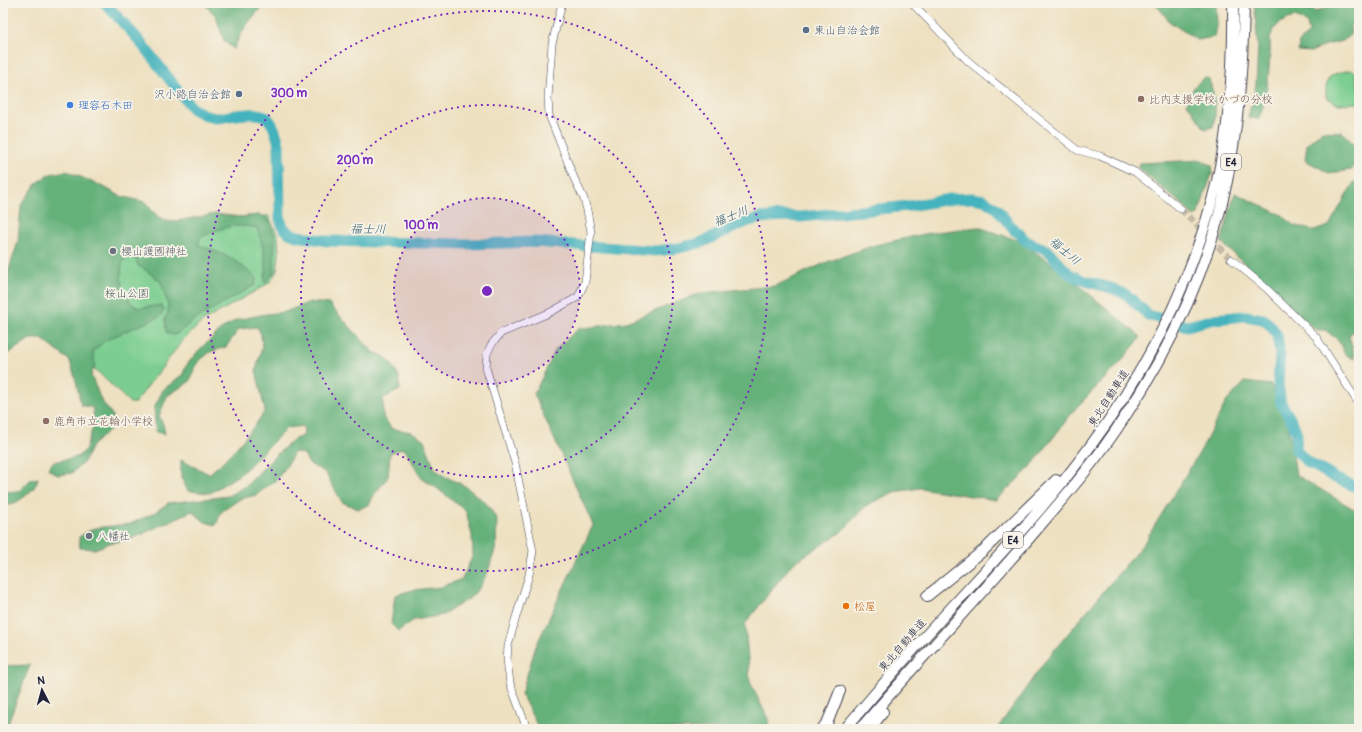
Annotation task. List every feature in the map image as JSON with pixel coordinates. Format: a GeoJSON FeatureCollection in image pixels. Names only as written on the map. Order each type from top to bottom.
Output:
{"type":"FeatureCollection","features":[{"type":"Feature","properties":{"kind":"highway","name":"東北自動車道"},"geometry":{"type":"LineString","coordinates":[[860,729],[1017,553],[1074,485],[1124,418],[1171,337],[1187,277],[1204,227],[1217,181],[1225,138],[1233,57],[1233,3]]}},
{"type":"Feature","properties":{"kind":"highway","name":"東北自動車道"},"geometry":{"type":"LineString","coordinates":[[846,729],[929,632],[1009,546],[1066,478],[1090,447],[1127,392],[1160,336],[1178,312],[1196,280],[1216,223],[1227,182],[1234,146],[1242,65],[1244,3]]}},
{"type":"Feature","properties":{"kind":"highway"},"geometry":{"type":"LineString","coordinates":[[927,596],[984,550],[1090,447]]}},
{"type":"Feature","properties":{"kind":"highway"},"geometry":{"type":"LineString","coordinates":[[870,729],[936,642]]}},
{"type":"Feature","properties":{"kind":"highway"},"geometry":{"type":"LineString","coordinates":[[822,729],[828,721],[840,691]]}},
{"type":"Feature","properties":{"kind":"street"},"geometry":{"type":"LineString","coordinates":[[527,729],[510,683],[507,660],[508,646],[530,575],[533,551],[515,463],[486,368],[487,354],[491,345],[501,333],[549,313],[578,297],[585,282],[591,232],[588,210],[549,115],[548,98],[552,44],[562,3]]}},
{"type":"Feature","properties":{"kind":"street"},"geometry":{"type":"LineString","coordinates":[[912,3],[968,61],[1077,150],[1100,156],[1135,172],[1181,209]]}},
{"type":"Feature","properties":{"kind":"street"},"geometry":{"type":"LineString","coordinates":[[1231,259],[1266,288],[1316,337],[1359,404]]}},
{"type":"Feature","properties":{"kind":"green space"},"geometry":{"type":"Polygon","coordinates":[[[203,3],[266,3],[247,24],[234,49],[224,41],[216,16],[203,3]]]}},
{"type":"Feature","properties":{"kind":"green space"},"geometry":{"type":"Polygon","coordinates":[[[1155,3],[1216,3],[1217,22],[1214,37],[1197,40],[1170,22],[1155,3]]]}},
{"type":"Feature","properties":{"kind":"green space"},"geometry":{"type":"Polygon","coordinates":[[[1254,3],[1305,3],[1316,12],[1337,3],[1359,3],[1359,12],[1350,26],[1351,34],[1343,41],[1326,45],[1311,52],[1298,51],[1299,42],[1309,33],[1307,23],[1295,17],[1287,19],[1278,25],[1270,37],[1267,87],[1264,105],[1258,119],[1248,118],[1256,84],[1258,46],[1254,3]]]}},
{"type":"Feature","properties":{"kind":"green space"},"geometry":{"type":"Polygon","coordinates":[[[1353,70],[1355,72],[1359,92],[1359,103],[1337,104],[1326,97],[1327,84],[1331,76],[1340,72],[1353,70]]]}},
{"type":"Feature","properties":{"kind":"green space"},"geometry":{"type":"Polygon","coordinates":[[[1204,77],[1209,79],[1214,97],[1215,109],[1213,127],[1205,129],[1187,103],[1194,87],[1204,77]]]}},
{"type":"Feature","properties":{"kind":"green space"},"geometry":{"type":"Polygon","coordinates":[[[1322,131],[1342,132],[1359,150],[1352,170],[1329,173],[1305,160],[1307,144],[1322,131]]]}},
{"type":"Feature","properties":{"kind":"green space"},"geometry":{"type":"Polygon","coordinates":[[[1202,160],[1212,166],[1213,171],[1198,214],[1193,216],[1184,206],[1137,167],[1140,163],[1202,160]]]}},
{"type":"Feature","properties":{"kind":"green space","name":"桜山公園"},"geometry":{"type":"Polygon","coordinates":[[[67,171],[102,186],[120,196],[145,202],[158,217],[170,222],[216,214],[240,217],[259,215],[269,220],[275,237],[274,272],[265,283],[264,278],[266,270],[262,242],[257,228],[241,226],[227,227],[200,238],[198,245],[223,254],[242,266],[256,278],[255,285],[194,320],[177,334],[173,335],[166,332],[165,318],[168,313],[168,305],[161,282],[146,270],[138,266],[136,259],[131,257],[123,260],[121,270],[122,285],[130,301],[139,308],[162,305],[164,311],[159,317],[106,340],[93,351],[95,365],[91,375],[101,400],[113,416],[114,425],[92,446],[84,462],[72,473],[58,475],[48,469],[53,462],[77,457],[85,451],[94,424],[93,408],[81,405],[70,361],[42,339],[30,339],[3,357],[3,296],[8,286],[9,269],[18,242],[21,205],[36,184],[50,174],[67,171]]]}},
{"type":"Feature","properties":{"kind":"green space"},"geometry":{"type":"Polygon","coordinates":[[[1359,181],[1359,334],[1354,331],[1349,335],[1354,353],[1354,359],[1345,354],[1338,340],[1325,330],[1316,330],[1221,242],[1235,193],[1284,216],[1293,225],[1314,231],[1329,226],[1354,182],[1359,181]]]}},
{"type":"Feature","properties":{"kind":"green space","name":"桜山公園"},"geometry":{"type":"Polygon","coordinates":[[[247,216],[269,216],[278,236],[279,255],[277,271],[269,283],[202,322],[183,340],[135,403],[130,403],[98,372],[81,361],[18,264],[247,216]]]}},
{"type":"Feature","properties":{"kind":"green space"},"geometry":{"type":"Polygon","coordinates":[[[978,227],[1020,241],[1064,273],[1141,337],[1120,363],[1075,409],[1030,468],[996,500],[920,488],[894,492],[867,505],[840,533],[792,564],[745,624],[750,682],[769,721],[767,729],[539,729],[521,694],[536,646],[593,525],[534,394],[556,349],[578,329],[626,322],[701,293],[775,286],[827,262],[875,245],[929,233],[978,227]]]}},
{"type":"Feature","properties":{"kind":"green space"},"geometry":{"type":"Polygon","coordinates":[[[310,302],[329,304],[373,352],[384,356],[393,366],[399,376],[400,390],[383,398],[383,417],[392,429],[412,432],[424,440],[435,469],[444,476],[465,486],[486,503],[497,519],[496,547],[487,574],[479,588],[470,598],[443,615],[414,620],[398,631],[391,624],[395,595],[413,590],[441,587],[462,579],[473,555],[472,535],[466,511],[434,486],[422,479],[404,448],[390,453],[388,477],[374,495],[369,505],[358,509],[342,502],[325,472],[309,464],[304,454],[294,452],[286,467],[276,480],[256,495],[240,499],[221,512],[216,525],[205,522],[192,511],[129,540],[110,543],[95,549],[80,548],[79,537],[94,528],[130,524],[154,513],[168,503],[228,496],[246,486],[293,440],[304,435],[303,426],[287,428],[242,473],[210,493],[188,491],[181,478],[181,460],[209,474],[239,445],[265,411],[256,370],[262,347],[261,334],[257,327],[239,329],[226,347],[210,352],[198,362],[189,382],[167,396],[159,416],[163,424],[165,434],[156,432],[154,408],[163,390],[183,374],[186,366],[199,350],[223,328],[236,320],[285,312],[310,302]]]}},
{"type":"Feature","properties":{"kind":"green space"},"geometry":{"type":"Polygon","coordinates":[[[1245,382],[1271,385],[1288,422],[1296,475],[1359,512],[1359,729],[997,729],[1045,661],[1144,543],[1201,450],[1226,402],[1245,382]]]}},
{"type":"Feature","properties":{"kind":"green space"},"geometry":{"type":"Polygon","coordinates":[[[38,478],[34,488],[25,497],[3,507],[3,492],[19,491],[30,480],[38,478]]]}},
{"type":"Feature","properties":{"kind":"green space"},"geometry":{"type":"Polygon","coordinates":[[[30,665],[7,729],[3,729],[3,666],[30,665]]]}},
{"type":"Feature","properties":{"kind":"waterway","name":"福士川"},"geometry":{"type":"LineString","coordinates":[[105,3],[137,38],[193,109],[213,118],[257,114],[268,119],[276,133],[279,145],[280,219],[283,227],[289,233],[297,236],[328,241],[469,244],[534,242],[656,251],[700,243],[746,222],[760,218],[781,216],[801,217],[909,206],[950,199],[972,198],[984,200],[996,208],[1015,231],[1019,233],[1026,241],[1047,250],[1069,274],[1127,295],[1148,315],[1187,326],[1215,319],[1245,316],[1263,319],[1271,326],[1277,335],[1280,355],[1278,384],[1281,403],[1293,423],[1297,434],[1296,450],[1306,461],[1337,479],[1359,488]]}},
{"type":"Feature","properties":{"kind":"tunnel"},"geometry":{"type":"LineString","coordinates":[[1181,209],[1231,259]]}},
{"type":"Feature","properties":{"kind":"place","name":"東山自治会館"},"geometry":{"type":"Point","coordinates":[806,30]}},
{"type":"Feature","properties":{"kind":"place","name":"沢小路自治会館"},"geometry":{"type":"Point","coordinates":[239,94]}},
{"type":"Feature","properties":{"kind":"place","name":"比内支援学校 かづの分校"},"geometry":{"type":"Point","coordinates":[1141,99]}},
{"type":"Feature","properties":{"kind":"place","name":"理容石木田"},"geometry":{"type":"Point","coordinates":[70,105]}},
{"type":"Feature","properties":{"kind":"place","name":"櫻山護國神社"},"geometry":{"type":"Point","coordinates":[113,251]}},
{"type":"Feature","properties":{"kind":"place","name":"鹿角市立花輪小学校"},"geometry":{"type":"Point","coordinates":[46,421]}},
{"type":"Feature","properties":{"kind":"place","name":"八幡社"},"geometry":{"type":"Point","coordinates":[89,536]}},
{"type":"Feature","properties":{"kind":"place","name":"松屋"},"geometry":{"type":"Point","coordinates":[846,606]}}]}
